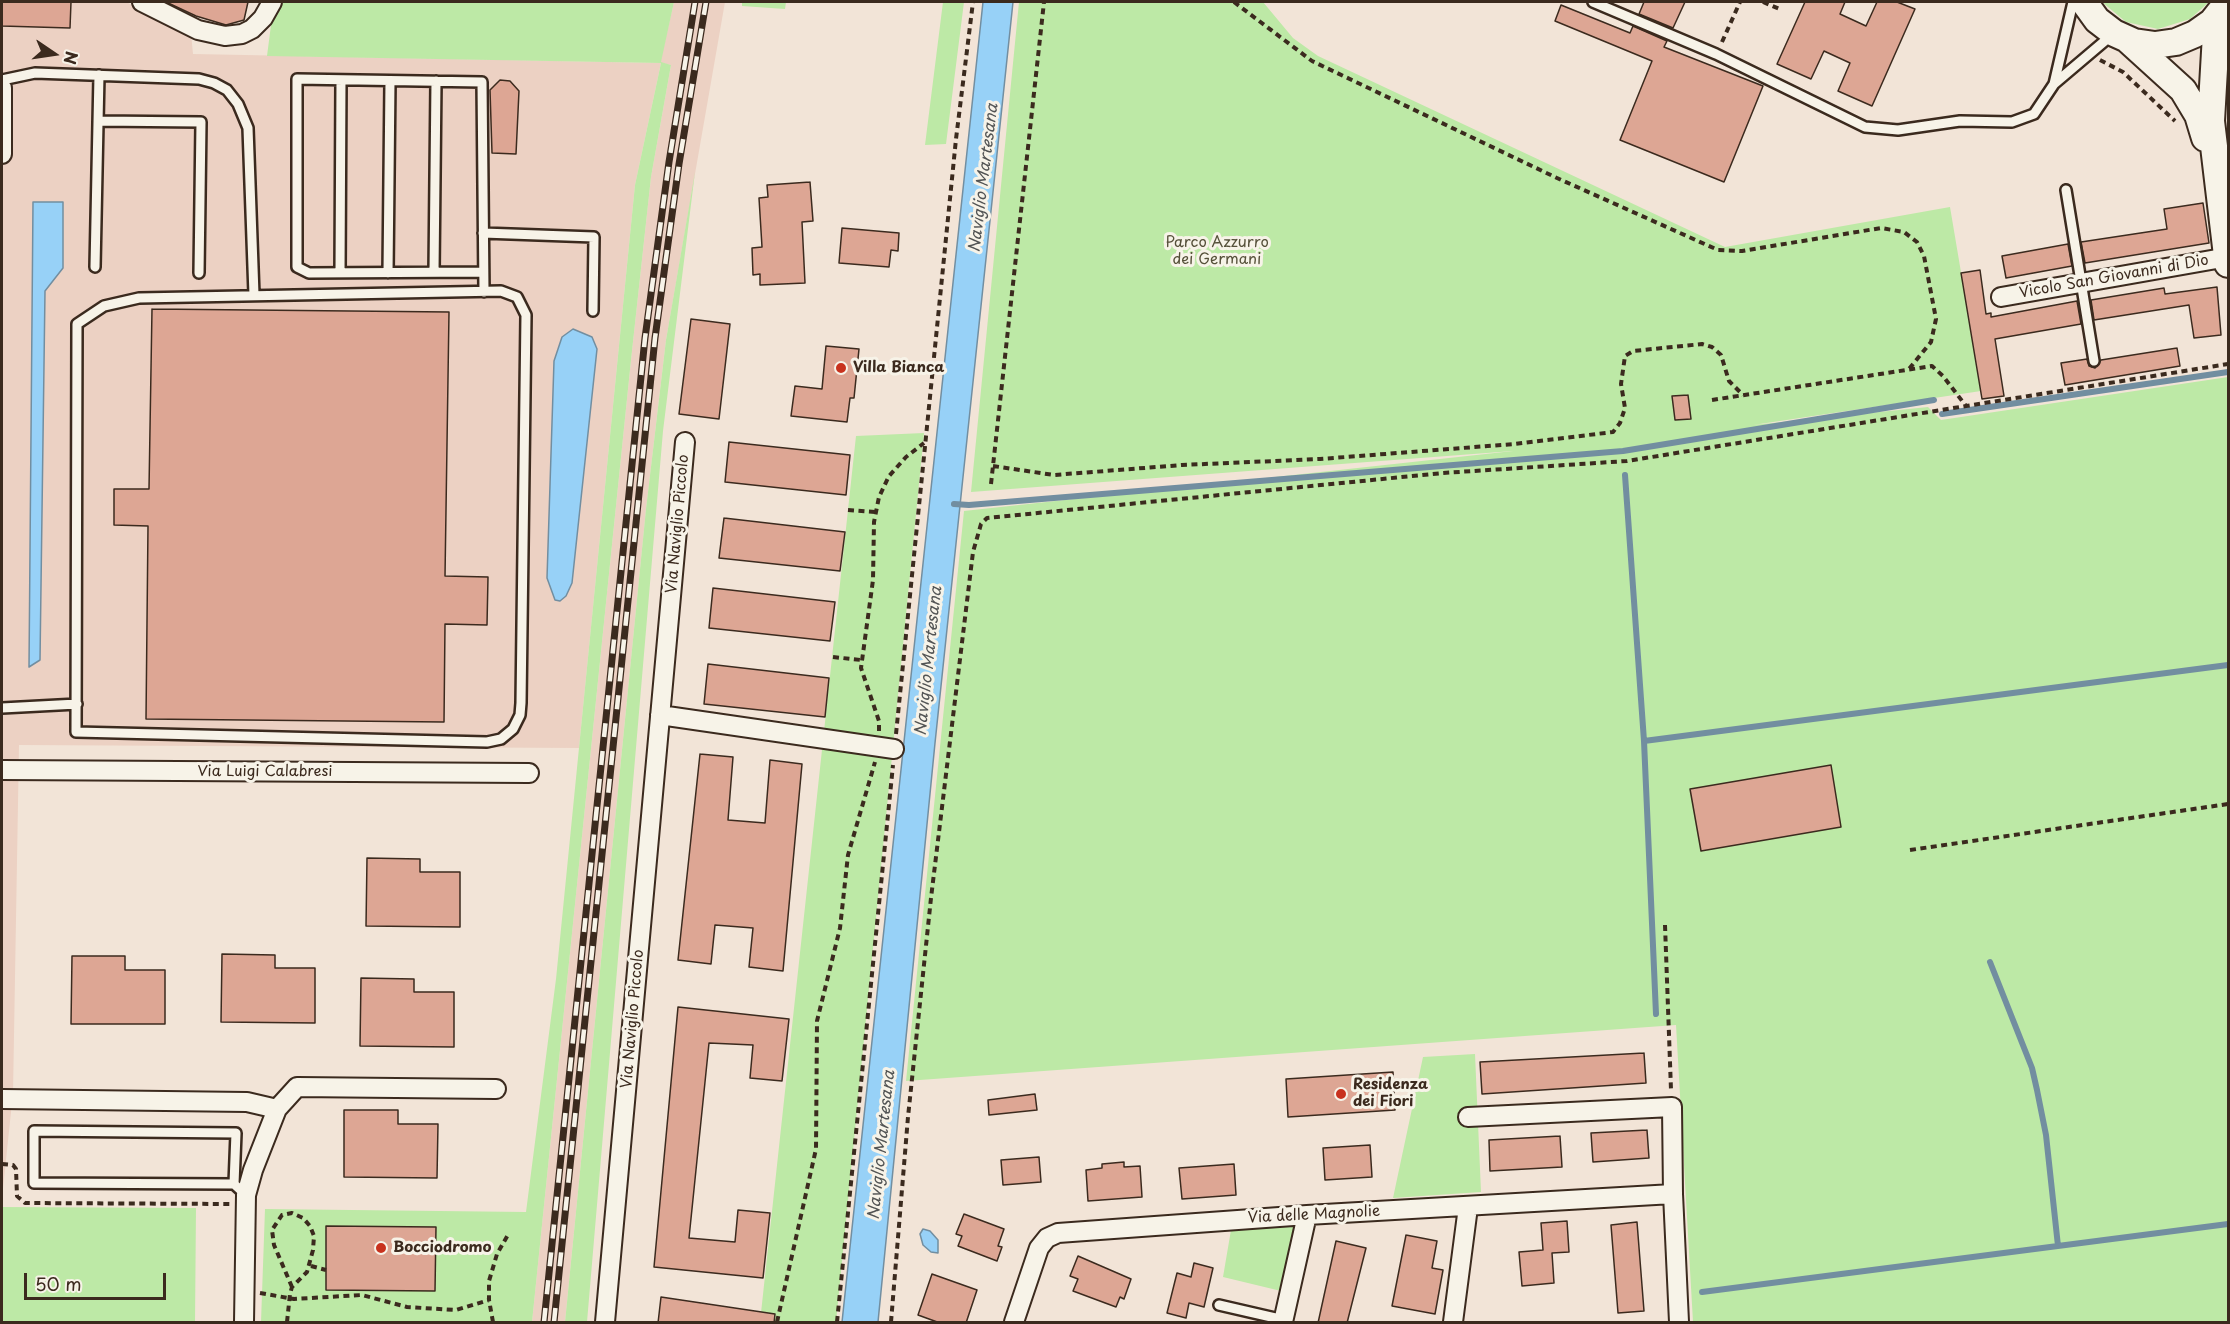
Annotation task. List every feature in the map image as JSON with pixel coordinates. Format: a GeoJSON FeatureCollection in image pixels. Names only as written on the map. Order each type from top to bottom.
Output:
{"type":"FeatureCollection","features":[{"type":"Feature","properties":{"kind":"street"},"geometry":{"type":"LineString","coordinates":[[142,2],[198,30],[225,36],[242,34],[252,29],[263,18],[272,2]]}},
{"type":"Feature","properties":{"kind":"street"},"geometry":{"type":"LineString","coordinates":[[2084,2],[2097,20],[2121,36],[2174,79],[2198,115],[2217,179]]}},
{"type":"Feature","properties":{"kind":"street"},"geometry":{"type":"LineString","coordinates":[[2121,36],[2148,44],[2176,42],[2201,31],[2224,10]]}},
{"type":"Feature","properties":{"kind":"street"},"geometry":{"type":"LineString","coordinates":[[2224,10],[2210,95],[2217,179],[2228,261]]}},
{"type":"Feature","properties":{"kind":"street"},"geometry":{"type":"LineString","coordinates":[[2,88],[2,154]]}},
{"type":"Feature","properties":{"kind":"street","name":"Vicolo San Giovanni di Dio"},"geometry":{"type":"LineString","coordinates":[[2001,297],[2081,282],[2228,261]]}},
{"type":"Feature","properties":{"kind":"street","name":"Via Naviglio Piccolo"},"geometry":{"type":"LineString","coordinates":[[605,1323],[685,441]]}},
{"type":"Feature","properties":{"kind":"street"},"geometry":{"type":"LineString","coordinates":[[660,715],[886,747]]}},
{"type":"Feature","properties":{"kind":"street","name":"Via Luigi Calabresi"},"geometry":{"type":"LineString","coordinates":[[2,770],[529,773]]}},
{"type":"Feature","properties":{"kind":"street"},"geometry":{"type":"LineString","coordinates":[[244,1323],[245,1296],[240,1190],[253,1170],[277,1109],[297,1086],[496,1089]]}},
{"type":"Feature","properties":{"kind":"street"},"geometry":{"type":"LineString","coordinates":[[2,1099],[247,1102],[277,1109]]}},
{"type":"Feature","properties":{"kind":"street"},"geometry":{"type":"LineString","coordinates":[[1468,1117],[1672,1107],[1673,1194],[1679,1323]]}},
{"type":"Feature","properties":{"kind":"street","name":"Via delle Magnolie"},"geometry":{"type":"LineString","coordinates":[[1014,1323],[1039,1248],[1052,1235],[1307,1215],[1673,1194]]}},
{"type":"Feature","properties":{"kind":"street"},"geometry":{"type":"LineString","coordinates":[[1453,1323],[1468,1207]]}},
{"type":"Feature","properties":{"kind":"street"},"geometry":{"type":"LineString","coordinates":[[1283,1321],[1307,1215]]}},
{"type":"Feature","properties":{"kind":"lane"},"geometry":{"type":"LineString","coordinates":[[1593,2],[1716,54],[1865,127],[1898,130],[1960,121],[2012,122],[2034,114],[2055,84],[2089,55],[2121,36]]}},
{"type":"Feature","properties":{"kind":"lane"},"geometry":{"type":"LineString","coordinates":[[2055,84],[2073,2]]}},
{"type":"Feature","properties":{"kind":"lane"},"geometry":{"type":"LineString","coordinates":[[2,80],[35,73],[199,79],[214,82],[227,90],[238,104],[248,128],[254,295]]}},
{"type":"Feature","properties":{"kind":"lane"},"geometry":{"type":"LineString","coordinates":[[94,267],[99,75]]}},
{"type":"Feature","properties":{"kind":"lane"},"geometry":{"type":"LineString","coordinates":[[483,273],[309,273],[297,267],[297,79],[482,82],[484,292]]}},
{"type":"Feature","properties":{"kind":"lane"},"geometry":{"type":"LineString","coordinates":[[340,273],[341,80]]}},
{"type":"Feature","properties":{"kind":"lane"},"geometry":{"type":"LineString","coordinates":[[388,273],[390,81]]}},
{"type":"Feature","properties":{"kind":"lane"},"geometry":{"type":"LineString","coordinates":[[434,272],[436,81]]}},
{"type":"Feature","properties":{"kind":"lane"},"geometry":{"type":"LineString","coordinates":[[98,121],[201,122],[199,273]]}},
{"type":"Feature","properties":{"kind":"lane"},"geometry":{"type":"LineString","coordinates":[[2066,190],[2094,361]]}},
{"type":"Feature","properties":{"kind":"lane"},"geometry":{"type":"LineString","coordinates":[[483,233],[594,237],[593,311]]}},
{"type":"Feature","properties":{"kind":"lane"},"geometry":{"type":"LineString","coordinates":[[484,292],[512,294],[521,302],[526,315],[521,703],[520,715],[513,729],[501,739],[487,742],[76,732],[77,325],[92,312],[121,300],[139,298],[484,292]]}},
{"type":"Feature","properties":{"kind":"lane"},"geometry":{"type":"LineString","coordinates":[[2,708],[77,704]]}},
{"type":"Feature","properties":{"kind":"lane"},"geometry":{"type":"LineString","coordinates":[[34,1131],[236,1133],[240,1190],[34,1183],[34,1131]]}},
{"type":"Feature","properties":{"kind":"lane"},"geometry":{"type":"LineString","coordinates":[[1218,1305],[1283,1321]]}},
{"type":"Feature","properties":{"kind":"path"},"geometry":{"type":"LineString","coordinates":[[956,144],[973,2]]}},
{"type":"Feature","properties":{"kind":"path"},"geometry":{"type":"LineString","coordinates":[[991,484],[1044,2]]}},
{"type":"Feature","properties":{"kind":"path"},"geometry":{"type":"LineString","coordinates":[[1234,2],[1312,61],[1557,178],[1718,250],[1742,251],[1881,228],[1904,232],[1917,242],[1924,256],[1936,319],[1931,342],[1909,369]]}},
{"type":"Feature","properties":{"kind":"path"},"geometry":{"type":"LineString","coordinates":[[1716,54],[1740,2]]}},
{"type":"Feature","properties":{"kind":"path"},"geometry":{"type":"LineString","coordinates":[[1763,2],[1782,10]]}},
{"type":"Feature","properties":{"kind":"path"},"geometry":{"type":"LineString","coordinates":[[2089,55],[2123,72],[2179,126]]}},
{"type":"Feature","properties":{"kind":"path"},"geometry":{"type":"LineString","coordinates":[[993,466],[1054,475],[1480,447],[1613,432],[1620,423],[1625,408],[1621,384],[1625,356],[1633,351],[1702,344],[1712,347],[1721,355],[1729,381],[1743,395]]}},
{"type":"Feature","properties":{"kind":"path"},"geometry":{"type":"LineString","coordinates":[[891,1323],[908,1117],[959,669],[973,552],[981,524],[987,519],[1339,482],[1627,460],[2229,364]]}},
{"type":"Feature","properties":{"kind":"path"},"geometry":{"type":"LineString","coordinates":[[1712,400],[1932,366],[1943,375],[1966,406]]}},
{"type":"Feature","properties":{"kind":"path"},"geometry":{"type":"LineString","coordinates":[[777,1323],[816,1149],[817,1022],[840,928],[848,855],[886,747],[863,679],[861,660],[873,580],[876,512],[879,497],[889,476],[906,457],[925,443]]}},
{"type":"Feature","properties":{"kind":"path"},"geometry":{"type":"LineString","coordinates":[[848,510],[876,512]]}},
{"type":"Feature","properties":{"kind":"path"},"geometry":{"type":"LineString","coordinates":[[832,657],[861,660]]}},
{"type":"Feature","properties":{"kind":"path"},"geometry":{"type":"LineString","coordinates":[[1910,850],[2229,804]]}},
{"type":"Feature","properties":{"kind":"path"},"geometry":{"type":"LineString","coordinates":[[1665,925],[1672,1107]]}},
{"type":"Feature","properties":{"kind":"path"},"geometry":{"type":"LineString","coordinates":[[287,1323],[292,1287],[272,1238],[274,1224],[282,1215],[299,1215],[310,1226],[314,1236],[311,1266],[292,1287]]}},
{"type":"Feature","properties":{"kind":"path"},"geometry":{"type":"LineString","coordinates":[[493,1323],[489,1300],[493,1266],[509,1233]]}},
{"type":"Feature","properties":{"kind":"path"},"geometry":{"type":"LineString","coordinates":[[311,1266],[326,1270]]}},
{"type":"Feature","properties":{"kind":"path"},"geometry":{"type":"LineString","coordinates":[[245,1296],[266,1293],[290,1299],[362,1295],[407,1307],[456,1310],[489,1300]]}},
{"type":"Feature","properties":{"kind":"shaded area"},"geometry":{"type":"Polygon","coordinates":[[[2,2],[126,2],[191,33],[193,54],[660,63],[674,2],[725,2],[666,340],[646,509],[565,1322],[532,1322],[651,177],[671,65],[661,63],[635,185],[579,748],[19,745],[13,1093],[2,1198],[2,2]]]}},
{"type":"Feature","properties":{"kind":"green space"},"geometry":{"type":"Polygon","coordinates":[[[274,2],[674,2],[661,62],[671,65],[651,177],[532,1322],[261,1322],[265,1209],[526,1212],[556,979],[635,185],[661,63],[267,56],[274,2]]]}},
{"type":"Feature","properties":{"kind":"green space"},"geometry":{"type":"Polygon","coordinates":[[[742,2],[786,2],[785,9],[742,6],[742,2]]]}},
{"type":"Feature","properties":{"kind":"green space"},"geometry":{"type":"Polygon","coordinates":[[[943,2],[964,2],[946,144],[925,145],[943,2]]]}},
{"type":"Feature","properties":{"kind":"green space","name":"Parco Azzurro dei Germani"},"geometry":{"type":"Polygon","coordinates":[[[1019,2],[1263,2],[1293,38],[1318,56],[1725,247],[1950,207],[1981,391],[1753,425],[1928,407],[1941,420],[2228,377],[2228,1322],[1693,1322],[1676,1025],[906,1081],[964,511],[1513,451],[971,492],[1019,2]]]}},
{"type":"Feature","properties":{"kind":"green space"},"geometry":{"type":"Polygon","coordinates":[[[2102,2],[2209,2],[2190,19],[2158,29],[2126,22],[2102,2]]]}},
{"type":"Feature","properties":{"kind":"green space"},"geometry":{"type":"Polygon","coordinates":[[[695,172],[663,431],[587,1322],[565,1322],[646,509],[666,340],[695,172]]]}},
{"type":"Feature","properties":{"kind":"green space"},"geometry":{"type":"Polygon","coordinates":[[[924,433],[836,1322],[760,1322],[856,436],[924,433]]]}},
{"type":"Feature","properties":{"kind":"green space"},"geometry":{"type":"Polygon","coordinates":[[[1475,1054],[1481,1192],[1393,1198],[1423,1057],[1475,1054]]]}},
{"type":"Feature","properties":{"kind":"green space"},"geometry":{"type":"Polygon","coordinates":[[[2,1207],[196,1208],[195,1322],[2,1322],[2,1207]]]}},
{"type":"Feature","properties":{"kind":"green space"},"geometry":{"type":"Polygon","coordinates":[[[1296,1225],[1281,1291],[1223,1277],[1231,1230],[1296,1225]]]}},
{"type":"Feature","properties":{"kind":"water","name":"Naviglio Martesana"},"geometry":{"type":"Polygon","coordinates":[[[983,2],[1013,2],[935,743],[878,1322],[842,1322],[983,2]]]}},
{"type":"Feature","properties":{"kind":"water"},"geometry":{"type":"Polygon","coordinates":[[[33,202],[63,202],[63,268],[45,291],[40,660],[29,667],[33,202]]]}},
{"type":"Feature","properties":{"kind":"water"},"geometry":{"type":"Polygon","coordinates":[[[573,329],[592,337],[597,349],[572,583],[566,596],[560,601],[555,600],[547,578],[554,361],[562,337],[573,329]]]}},
{"type":"Feature","properties":{"kind":"water"},"geometry":{"type":"Polygon","coordinates":[[[923,1229],[930,1231],[938,1240],[938,1253],[931,1252],[923,1245],[920,1234],[923,1229]]]}},
{"type":"Feature","properties":{"kind":"building"},"geometry":{"type":"Polygon","coordinates":[[[2,2],[71,2],[70,28],[2,26],[2,2]]]}},
{"type":"Feature","properties":{"kind":"building"},"geometry":{"type":"Polygon","coordinates":[[[166,2],[248,2],[244,20],[226,25],[196,16],[166,2]]]}},
{"type":"Feature","properties":{"kind":"building"},"geometry":{"type":"Polygon","coordinates":[[[1644,2],[1685,2],[1673,28],[1639,14],[1644,2]]]}},
{"type":"Feature","properties":{"kind":"building"},"geometry":{"type":"Polygon","coordinates":[[[1805,2],[1845,2],[1840,14],[1866,26],[1877,2],[1897,2],[1915,9],[1872,106],[1838,91],[1850,63],[1824,51],[1811,79],[1777,64],[1805,2]]]}},
{"type":"Feature","properties":{"kind":"building"},"geometry":{"type":"Polygon","coordinates":[[[1561,5],[1630,33],[1633,26],[1667,41],[1664,47],[1763,86],[1724,182],[1620,140],[1652,61],[1555,21],[1561,5]]]}},
{"type":"Feature","properties":{"kind":"building"},"geometry":{"type":"Polygon","coordinates":[[[500,80],[510,81],[519,91],[516,154],[492,153],[490,90],[500,80]]]}},
{"type":"Feature","properties":{"kind":"building"},"geometry":{"type":"Polygon","coordinates":[[[810,182],[813,221],[802,222],[805,283],[760,285],[760,274],[753,275],[752,248],[762,247],[759,198],[768,197],[767,185],[810,182]]]}},
{"type":"Feature","properties":{"kind":"building"},"geometry":{"type":"Polygon","coordinates":[[[2203,203],[2209,243],[2085,263],[2081,242],[2167,229],[2164,209],[2203,203]]]}},
{"type":"Feature","properties":{"kind":"building"},"geometry":{"type":"Polygon","coordinates":[[[842,228],[899,233],[898,251],[891,250],[889,267],[839,263],[842,228]]]}},
{"type":"Feature","properties":{"kind":"building"},"geometry":{"type":"Polygon","coordinates":[[[2068,244],[2072,266],[2006,278],[2002,256],[2068,244]]]}},
{"type":"Feature","properties":{"kind":"building"},"geometry":{"type":"Polygon","coordinates":[[[1980,270],[1986,314],[1991,313],[1991,317],[2077,301],[2081,324],[1995,339],[2004,396],[1982,399],[1961,273],[1980,270]]]}},
{"type":"Feature","properties":{"kind":"building"},"geometry":{"type":"Polygon","coordinates":[[[2217,287],[2221,335],[2194,338],[2189,305],[2094,320],[2091,300],[2164,288],[2165,294],[2217,287]]]}},
{"type":"Feature","properties":{"kind":"building"},"geometry":{"type":"Polygon","coordinates":[[[152,309],[449,312],[445,576],[488,577],[487,625],[445,624],[444,722],[146,719],[148,526],[114,525],[114,489],[149,489],[152,309]]]}},
{"type":"Feature","properties":{"kind":"building"},"geometry":{"type":"Polygon","coordinates":[[[691,319],[730,324],[719,419],[679,414],[691,319]]]}},
{"type":"Feature","properties":{"kind":"building","name":"Villa Bianca"},"geometry":{"type":"Polygon","coordinates":[[[826,346],[859,349],[854,398],[850,398],[847,422],[791,416],[795,386],[822,389],[826,346]]]}},
{"type":"Feature","properties":{"kind":"building"},"geometry":{"type":"Polygon","coordinates":[[[2177,348],[2180,366],[2065,385],[2061,363],[2087,359],[2089,366],[2095,368],[2101,360],[2177,348]]]}},
{"type":"Feature","properties":{"kind":"building"},"geometry":{"type":"Polygon","coordinates":[[[1688,395],[1691,419],[1675,420],[1672,396],[1688,395]]]}},
{"type":"Feature","properties":{"kind":"building"},"geometry":{"type":"Polygon","coordinates":[[[729,442],[850,455],[846,495],[725,482],[729,442]]]}},
{"type":"Feature","properties":{"kind":"building"},"geometry":{"type":"Polygon","coordinates":[[[724,518],[845,532],[840,571],[719,558],[724,518]]]}},
{"type":"Feature","properties":{"kind":"building"},"geometry":{"type":"Polygon","coordinates":[[[713,588],[835,602],[830,641],[709,628],[713,588]]]}},
{"type":"Feature","properties":{"kind":"building"},"geometry":{"type":"Polygon","coordinates":[[[708,664],[829,678],[825,717],[704,704],[708,664]]]}},
{"type":"Feature","properties":{"kind":"building"},"geometry":{"type":"Polygon","coordinates":[[[700,754],[733,757],[728,820],[765,823],[770,760],[802,764],[783,971],[749,967],[753,928],[715,925],[711,964],[678,960],[700,754]]]}},
{"type":"Feature","properties":{"kind":"building"},"geometry":{"type":"Polygon","coordinates":[[[1831,765],[1841,827],[1701,851],[1690,789],[1831,765]]]}},
{"type":"Feature","properties":{"kind":"building"},"geometry":{"type":"Polygon","coordinates":[[[367,858],[420,859],[420,872],[460,872],[460,927],[366,926],[367,858]]]}},
{"type":"Feature","properties":{"kind":"building"},"geometry":{"type":"Polygon","coordinates":[[[222,954],[275,955],[275,968],[315,968],[315,1023],[221,1022],[222,954]]]}},
{"type":"Feature","properties":{"kind":"building"},"geometry":{"type":"Polygon","coordinates":[[[72,956],[125,956],[125,970],[165,970],[165,1024],[71,1024],[72,956]]]}},
{"type":"Feature","properties":{"kind":"building"},"geometry":{"type":"Polygon","coordinates":[[[361,978],[414,979],[414,992],[454,992],[454,1047],[360,1046],[361,978]]]}},
{"type":"Feature","properties":{"kind":"building"},"geometry":{"type":"Polygon","coordinates":[[[678,1007],[789,1019],[782,1081],[750,1078],[753,1045],[709,1043],[689,1238],[735,1242],[738,1210],[770,1213],[763,1278],[654,1267],[678,1007]]]}},
{"type":"Feature","properties":{"kind":"building"},"geometry":{"type":"Polygon","coordinates":[[[1644,1053],[1646,1083],[1482,1094],[1480,1062],[1644,1053]]]}},
{"type":"Feature","properties":{"kind":"building","name":"Residenza dei Fiori"},"geometry":{"type":"Polygon","coordinates":[[[1393,1072],[1395,1110],[1288,1117],[1286,1079],[1393,1072]]]}},
{"type":"Feature","properties":{"kind":"building"},"geometry":{"type":"Polygon","coordinates":[[[1035,1094],[1037,1110],[989,1115],[988,1100],[1035,1094]]]}},
{"type":"Feature","properties":{"kind":"building"},"geometry":{"type":"Polygon","coordinates":[[[344,1110],[398,1110],[398,1124],[438,1124],[437,1178],[344,1177],[344,1110]]]}},
{"type":"Feature","properties":{"kind":"building"},"geometry":{"type":"Polygon","coordinates":[[[1647,1130],[1649,1158],[1593,1162],[1591,1133],[1647,1130]]]}},
{"type":"Feature","properties":{"kind":"building"},"geometry":{"type":"Polygon","coordinates":[[[1560,1136],[1562,1167],[1490,1171],[1489,1140],[1560,1136]]]}},
{"type":"Feature","properties":{"kind":"building"},"geometry":{"type":"Polygon","coordinates":[[[1370,1145],[1372,1177],[1325,1180],[1323,1148],[1370,1145]]]}},
{"type":"Feature","properties":{"kind":"building"},"geometry":{"type":"Polygon","coordinates":[[[1039,1157],[1041,1182],[1003,1185],[1001,1160],[1039,1157]]]}},
{"type":"Feature","properties":{"kind":"building"},"geometry":{"type":"Polygon","coordinates":[[[1124,1162],[1124,1167],[1140,1166],[1142,1197],[1088,1201],[1086,1170],[1102,1168],[1102,1164],[1124,1162]]]}},
{"type":"Feature","properties":{"kind":"building"},"geometry":{"type":"Polygon","coordinates":[[[1234,1164],[1236,1195],[1182,1199],[1179,1168],[1234,1164]]]}},
{"type":"Feature","properties":{"kind":"building"},"geometry":{"type":"Polygon","coordinates":[[[964,1214],[1004,1229],[998,1246],[1002,1247],[997,1261],[958,1246],[962,1236],[956,1234],[964,1214]]]}},
{"type":"Feature","properties":{"kind":"building"},"geometry":{"type":"Polygon","coordinates":[[[1567,1221],[1569,1252],[1552,1253],[1554,1283],[1522,1286],[1519,1252],[1543,1250],[1541,1223],[1567,1221]]]}},
{"type":"Feature","properties":{"kind":"building"},"geometry":{"type":"Polygon","coordinates":[[[1637,1222],[1644,1311],[1618,1313],[1611,1225],[1637,1222]]]}},
{"type":"Feature","properties":{"kind":"building","name":"Bocciodromo"},"geometry":{"type":"Polygon","coordinates":[[[326,1226],[436,1227],[435,1291],[326,1290],[326,1226]]]}},
{"type":"Feature","properties":{"kind":"building"},"geometry":{"type":"Polygon","coordinates":[[[1406,1235],[1437,1241],[1432,1268],[1443,1270],[1435,1314],[1392,1306],[1406,1235]]]}},
{"type":"Feature","properties":{"kind":"building"},"geometry":{"type":"Polygon","coordinates":[[[1336,1241],[1366,1248],[1347,1323],[1318,1323],[1336,1241]]]}},
{"type":"Feature","properties":{"kind":"building"},"geometry":{"type":"Polygon","coordinates":[[[1078,1256],[1131,1279],[1124,1299],[1120,1297],[1116,1307],[1073,1291],[1078,1279],[1070,1276],[1078,1256]]]}},
{"type":"Feature","properties":{"kind":"building"},"geometry":{"type":"Polygon","coordinates":[[[1194,1263],[1213,1268],[1204,1307],[1189,1303],[1186,1318],[1167,1313],[1177,1273],[1191,1277],[1194,1263]]]}},
{"type":"Feature","properties":{"kind":"building"},"geometry":{"type":"Polygon","coordinates":[[[932,1274],[977,1290],[966,1323],[940,1323],[918,1315],[932,1274]]]}},
{"type":"Feature","properties":{"kind":"building"},"geometry":{"type":"Polygon","coordinates":[[[661,1297],[775,1314],[774,1323],[658,1323],[661,1297]]]}},
{"type":"Feature","properties":{"kind":"waterway"},"geometry":{"type":"LineString","coordinates":[[1942,414],[2228,372]]}},
{"type":"Feature","properties":{"kind":"waterway"},"geometry":{"type":"LineString","coordinates":[[954,504],[969,505],[1623,451],[1934,400]]}},
{"type":"Feature","properties":{"kind":"waterway"},"geometry":{"type":"LineString","coordinates":[[1625,475],[1644,741],[1656,1014]]}},
{"type":"Feature","properties":{"kind":"waterway"},"geometry":{"type":"LineString","coordinates":[[1644,741],[2228,665]]}},
{"type":"Feature","properties":{"kind":"waterway"},"geometry":{"type":"LineString","coordinates":[[1990,962],[2032,1068],[2046,1135],[2058,1246]]}},
{"type":"Feature","properties":{"kind":"waterway"},"geometry":{"type":"LineString","coordinates":[[1702,1292],[2228,1224]]}},
{"type":"Feature","properties":{"kind":"railway"},"geometry":{"type":"LineString","coordinates":[[544,1322],[645,338],[669,162],[695,2]]}},
{"type":"Feature","properties":{"kind":"railway"},"geometry":{"type":"LineString","coordinates":[[554,1322],[655,338],[679,164],[706,2]]}},
{"type":"Feature","properties":{"kind":"place","name":"Villa Bianca"},"geometry":{"type":"Point","coordinates":[841,368]}},
{"type":"Feature","properties":{"kind":"place","name":"Residenza dei Fiori"},"geometry":{"type":"Point","coordinates":[1341,1094]}},
{"type":"Feature","properties":{"kind":"place","name":"Bocciodromo"},"geometry":{"type":"Point","coordinates":[381,1248]}}]}
